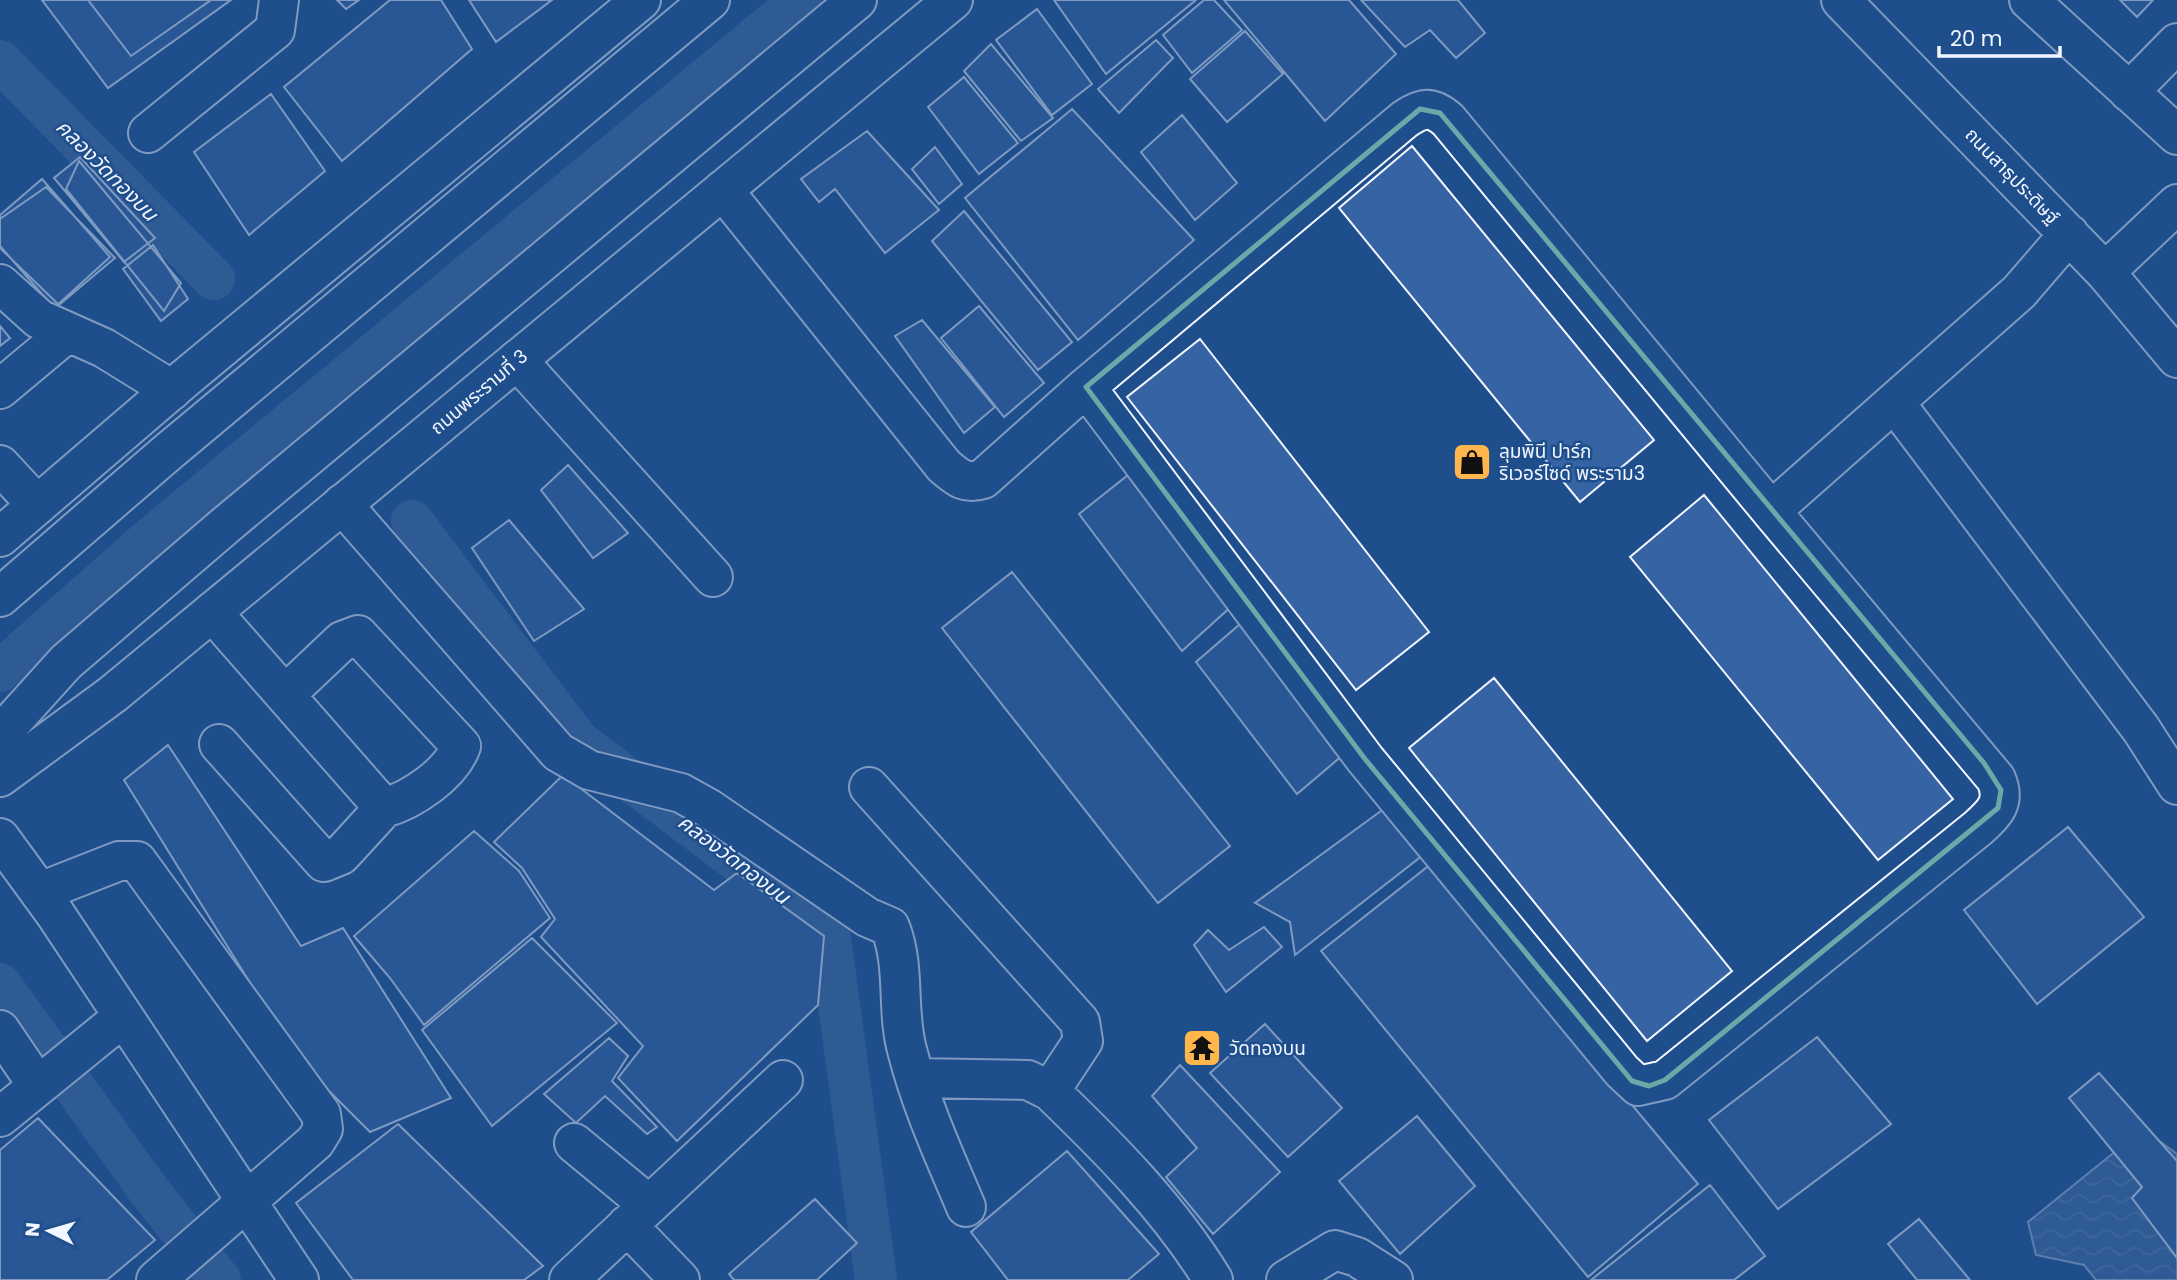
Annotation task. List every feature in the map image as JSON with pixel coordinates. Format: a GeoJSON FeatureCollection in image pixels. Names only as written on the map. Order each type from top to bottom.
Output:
{"type":"FeatureCollection","features":[{"type":"Feature","properties":{"kind":"street"},"geometry":{"type":"LineString","coordinates":[[148,133],[275,30],[279,0]]}},
{"type":"Feature","properties":{"kind":"street"},"geometry":{"type":"LineString","coordinates":[[0,537],[172,390],[641,0]]}},
{"type":"Feature","properties":{"kind":"street"},"geometry":{"type":"LineString","coordinates":[[0,597],[178,443],[710,0]]}},
{"type":"Feature","properties":{"kind":"street"},"geometry":{"type":"LineString","coordinates":[[0,735],[66,663],[227,524],[857,0]]}},
{"type":"Feature","properties":{"kind":"street","name":"ถนนพระรามที่ 3"},"geometry":{"type":"LineString","coordinates":[[0,777],[113,694],[953,0]]}},
{"type":"Feature","properties":{"kind":"street","name":"ถนนสาธุประดิษฐ์"},"geometry":{"type":"LineString","coordinates":[[1841,0],[2105,272],[2177,358]]}},
{"type":"Feature","properties":{"kind":"street"},"geometry":{"type":"LineString","coordinates":[[2029,0],[2177,135]]}},
{"type":"Feature","properties":{"kind":"street"},"geometry":{"type":"LineString","coordinates":[[2129,92],[2177,43]]}},
{"type":"Feature","properties":{"kind":"street"},"geometry":{"type":"LineString","coordinates":[[723,190],[944,466],[960,480],[972,483],[983,479],[1086,387],[1405,119],[1420,109],[1430,108],[1448,121],[1783,501],[1996,779],[2002,800],[1978,828],[1665,1080],[1638,1086],[1622,1071],[1366,759],[1086,387]]}},
{"type":"Feature","properties":{"kind":"street"},"geometry":{"type":"LineString","coordinates":[[2105,272],[2177,204]]}},
{"type":"Feature","properties":{"kind":"street"},"geometry":{"type":"LineString","coordinates":[[1783,501],[2019,292],[2069,234]]}},
{"type":"Feature","properties":{"kind":"street"},"geometry":{"type":"LineString","coordinates":[[0,284],[39,319],[104,348],[172,390]]}},
{"type":"Feature","properties":{"kind":"street"},"geometry":{"type":"LineString","coordinates":[[0,389],[67,333]]}},
{"type":"Feature","properties":{"kind":"street"},"geometry":{"type":"LineString","coordinates":[[517,360],[713,578]]}},
{"type":"Feature","properties":{"kind":"street"},"geometry":{"type":"LineString","coordinates":[[1895,403],[2141,729],[2177,785]]}},
{"type":"Feature","properties":{"kind":"street"},"geometry":{"type":"LineString","coordinates":[[0,465],[37,505]]}},
{"type":"Feature","properties":{"kind":"street"},"geometry":{"type":"LineString","coordinates":[[342,504],[558,752],[589,770],[681,793],[708,808],[867,917],[890,927],[900,950],[906,1047],[929,1125],[965,1207]]}},
{"type":"Feature","properties":{"kind":"street"},"geometry":{"type":"LineString","coordinates":[[212,612],[384,808]]}},
{"type":"Feature","properties":{"kind":"street"},"geometry":{"type":"LineString","coordinates":[[219,744],[324,862],[341,855],[384,808],[404,802],[456,760],[461,746],[358,635],[342,641],[285,695]]}},
{"type":"Feature","properties":{"kind":"street"},"geometry":{"type":"LineString","coordinates":[[869,787],[1080,1022],[1083,1041],[1050,1091]]}},
{"type":"Feature","properties":{"kind":"street"},"geometry":{"type":"LineString","coordinates":[[0,838],[40,892],[299,1280]]}},
{"type":"Feature","properties":{"kind":"street"},"geometry":{"type":"LineString","coordinates":[[40,892],[120,860],[137,861],[321,1114],[323,1129],[315,1142],[156,1280]]}},
{"type":"Feature","properties":{"kind":"street"},"geometry":{"type":"LineString","coordinates":[[0,1117],[123,1017]]}},
{"type":"Feature","properties":{"kind":"street"},"geometry":{"type":"LineString","coordinates":[[0,1030],[38,1086]]}},
{"type":"Feature","properties":{"kind":"street"},"geometry":{"type":"LineString","coordinates":[[915,1078],[1028,1080],[1050,1091],[1098,1138],[1154,1200],[1195,1249],[1213,1280]]}},
{"type":"Feature","properties":{"kind":"street"},"geometry":{"type":"LineString","coordinates":[[569,1280],[783,1080]]}},
{"type":"Feature","properties":{"kind":"street"},"geometry":{"type":"LineString","coordinates":[[574,1143],[638,1215],[680,1280]]}},
{"type":"Feature","properties":{"kind":"street"},"geometry":{"type":"LineString","coordinates":[[1286,1280],[1335,1250],[1357,1257],[1393,1280]]}},
{"type":"Feature","properties":{"kind":"highlighted area"},"geometry":{"type":"Polygon","coordinates":[[[1420,109],[1440,113],[1984,763],[2001,790],[1998,808],[1665,1080],[1649,1086],[1632,1081],[1365,759],[1086,387],[1420,109]]]}},
{"type":"Feature","properties":{"kind":"water"},"geometry":{"type":"Polygon","coordinates":[[[2143,1129],[2177,1154],[2177,1280],[2096,1280],[2084,1265],[2036,1255],[2028,1222],[2143,1129]]]}},
{"type":"Feature","properties":{"kind":"building"},"geometry":{"type":"Polygon","coordinates":[[[42,0],[231,0],[108,88],[42,0]]]}},
{"type":"Feature","properties":{"kind":"building"},"geometry":{"type":"Polygon","coordinates":[[[88,0],[211,0],[131,56],[88,0]]]}},
{"type":"Feature","properties":{"kind":"building"},"geometry":{"type":"Polygon","coordinates":[[[337,0],[359,0],[346,9],[337,0]]]}},
{"type":"Feature","properties":{"kind":"building"},"geometry":{"type":"Polygon","coordinates":[[[390,0],[441,0],[472,49],[342,161],[284,87],[390,0]]]}},
{"type":"Feature","properties":{"kind":"building"},"geometry":{"type":"Polygon","coordinates":[[[469,0],[552,0],[496,42],[469,0]]]}},
{"type":"Feature","properties":{"kind":"building"},"geometry":{"type":"Polygon","coordinates":[[[1054,0],[1196,0],[1106,74],[1054,0]]]}},
{"type":"Feature","properties":{"kind":"building"},"geometry":{"type":"Polygon","coordinates":[[[1204,0],[1214,0],[1242,30],[1192,73],[1163,35],[1204,0]]]}},
{"type":"Feature","properties":{"kind":"building"},"geometry":{"type":"Polygon","coordinates":[[[1224,0],[1349,0],[1396,54],[1325,121],[1224,0]]]}},
{"type":"Feature","properties":{"kind":"building"},"geometry":{"type":"Polygon","coordinates":[[[1361,0],[1458,0],[1485,33],[1456,58],[1430,30],[1405,47],[1361,0]]]}},
{"type":"Feature","properties":{"kind":"building"},"geometry":{"type":"Polygon","coordinates":[[[2120,0],[2153,0],[2137,17],[2120,0]]]}},
{"type":"Feature","properties":{"kind":"building"},"geometry":{"type":"Polygon","coordinates":[[[1037,9],[1092,84],[1052,115],[996,40],[1037,9]]]}},
{"type":"Feature","properties":{"kind":"building"},"geometry":{"type":"Polygon","coordinates":[[[1245,31],[1283,74],[1227,122],[1190,79],[1245,31]]]}},
{"type":"Feature","properties":{"kind":"building"},"geometry":{"type":"Polygon","coordinates":[[[1156,40],[1173,58],[1119,113],[1098,89],[1156,40]]]}},
{"type":"Feature","properties":{"kind":"building"},"geometry":{"type":"Polygon","coordinates":[[[991,44],[1053,118],[1021,141],[964,71],[991,44]]]}},
{"type":"Feature","properties":{"kind":"building"},"geometry":{"type":"Polygon","coordinates":[[[964,77],[1018,143],[979,174],[928,107],[964,77]]]}},
{"type":"Feature","properties":{"kind":"building"},"geometry":{"type":"Polygon","coordinates":[[[271,94],[325,171],[249,235],[194,152],[271,94]]]}},
{"type":"Feature","properties":{"kind":"building"},"geometry":{"type":"Polygon","coordinates":[[[1072,109],[1194,240],[1078,340],[965,198],[1072,109]]]}},
{"type":"Feature","properties":{"kind":"building"},"geometry":{"type":"Polygon","coordinates":[[[1182,115],[1237,183],[1195,220],[1141,152],[1182,115]]]}},
{"type":"Feature","properties":{"kind":"building"},"geometry":{"type":"Polygon","coordinates":[[[867,131],[939,210],[885,253],[835,189],[819,202],[801,179],[867,131]]]}},
{"type":"Feature","properties":{"kind":"building"},"geometry":{"type":"Polygon","coordinates":[[[1412,146],[1654,440],[1580,502],[1339,208],[1412,146]]]}},
{"type":"Feature","properties":{"kind":"building"},"geometry":{"type":"Polygon","coordinates":[[[935,147],[962,184],[939,204],[912,169],[935,147]]]}},
{"type":"Feature","properties":{"kind":"building"},"geometry":{"type":"Polygon","coordinates":[[[80,157],[155,238],[124,262],[54,178],[80,157]]]}},
{"type":"Feature","properties":{"kind":"building"},"geometry":{"type":"Polygon","coordinates":[[[79,161],[181,283],[164,311],[66,189],[79,161]]]}},
{"type":"Feature","properties":{"kind":"building"},"geometry":{"type":"Polygon","coordinates":[[[42,179],[110,257],[54,308],[0,246],[0,215],[42,179]]]}},
{"type":"Feature","properties":{"kind":"building"},"geometry":{"type":"Polygon","coordinates":[[[46,187],[115,258],[59,305],[0,248],[0,219],[46,187]]]}},
{"type":"Feature","properties":{"kind":"building"},"geometry":{"type":"Polygon","coordinates":[[[964,211],[1072,342],[1038,370],[932,241],[964,211]]]}},
{"type":"Feature","properties":{"kind":"building"},"geometry":{"type":"Polygon","coordinates":[[[153,245],[188,299],[161,321],[123,269],[153,245]]]}},
{"type":"Feature","properties":{"kind":"building"},"geometry":{"type":"Polygon","coordinates":[[[979,306],[1044,383],[1004,417],[941,338],[979,306]]]}},
{"type":"Feature","properties":{"kind":"building"},"geometry":{"type":"Polygon","coordinates":[[[922,320],[995,407],[964,433],[895,336],[922,320]]]}},
{"type":"Feature","properties":{"kind":"building"},"geometry":{"type":"Polygon","coordinates":[[[0,326],[10,338],[0,346],[0,326]]]}},
{"type":"Feature","properties":{"kind":"building"},"geometry":{"type":"Polygon","coordinates":[[[1200,339],[1429,632],[1356,690],[1127,397],[1200,339]]]}},
{"type":"Feature","properties":{"kind":"building"},"geometry":{"type":"Polygon","coordinates":[[[568,465],[628,533],[593,558],[541,490],[568,465]]]}},
{"type":"Feature","properties":{"kind":"building"},"geometry":{"type":"Polygon","coordinates":[[[1133,471],[1234,604],[1182,651],[1079,514],[1133,471]]]}},
{"type":"Feature","properties":{"kind":"building"},"geometry":{"type":"Polygon","coordinates":[[[1704,495],[1953,799],[1878,860],[1630,557],[1704,495]]]}},
{"type":"Feature","properties":{"kind":"building"},"geometry":{"type":"Polygon","coordinates":[[[509,520],[584,609],[534,641],[472,548],[509,520]]]}},
{"type":"Feature","properties":{"kind":"building"},"geometry":{"type":"Polygon","coordinates":[[[1012,572],[1230,846],[1158,903],[942,628],[1012,572]]]}},
{"type":"Feature","properties":{"kind":"building"},"geometry":{"type":"Polygon","coordinates":[[[1247,618],[1350,749],[1297,794],[1196,662],[1247,618]]]}},
{"type":"Feature","properties":{"kind":"building"},"geometry":{"type":"Polygon","coordinates":[[[1494,678],[1732,971],[1647,1041],[1409,748],[1494,678]]]}},
{"type":"Feature","properties":{"kind":"building"},"geometry":{"type":"Polygon","coordinates":[[[168,745],[301,946],[343,928],[451,1098],[370,1132],[298,1060],[124,780],[168,745]]]}},
{"type":"Feature","properties":{"kind":"building"},"geometry":{"type":"Polygon","coordinates":[[[563,775],[714,890],[737,873],[824,936],[818,1005],[677,1141],[618,1078],[643,1046],[541,937],[555,919],[522,868],[494,842],[563,775]]]}},
{"type":"Feature","properties":{"kind":"building"},"geometry":{"type":"Polygon","coordinates":[[[1385,808],[1423,855],[1295,955],[1290,922],[1255,903],[1385,808]]]}},
{"type":"Feature","properties":{"kind":"building"},"geometry":{"type":"Polygon","coordinates":[[[2068,827],[2144,917],[2037,1004],[1964,910],[2068,827]]]}},
{"type":"Feature","properties":{"kind":"building"},"geometry":{"type":"Polygon","coordinates":[[[474,831],[519,871],[550,918],[424,1025],[390,978],[354,936],[474,831]]]}},
{"type":"Feature","properties":{"kind":"building"},"geometry":{"type":"Polygon","coordinates":[[[1431,864],[1698,1184],[1588,1277],[1321,951],[1431,864]]]}},
{"type":"Feature","properties":{"kind":"building"},"geometry":{"type":"Polygon","coordinates":[[[1264,927],[1282,947],[1226,992],[1194,945],[1208,930],[1229,950],[1264,927]]]}},
{"type":"Feature","properties":{"kind":"building"},"geometry":{"type":"Polygon","coordinates":[[[532,938],[617,1023],[492,1126],[422,1030],[532,938]]]}},
{"type":"Feature","properties":{"kind":"building"},"geometry":{"type":"Polygon","coordinates":[[[1265,1024],[1342,1108],[1288,1157],[1210,1073],[1265,1024]]]}},
{"type":"Feature","properties":{"kind":"building"},"geometry":{"type":"Polygon","coordinates":[[[1817,1037],[1891,1124],[1778,1209],[1709,1120],[1817,1037]]]}},
{"type":"Feature","properties":{"kind":"building"},"geometry":{"type":"Polygon","coordinates":[[[609,1038],[628,1056],[612,1081],[657,1127],[647,1134],[605,1096],[576,1123],[544,1094],[609,1038]]]}},
{"type":"Feature","properties":{"kind":"building"},"geometry":{"type":"Polygon","coordinates":[[[1180,1065],[1280,1172],[1213,1234],[1166,1177],[1197,1148],[1152,1096],[1180,1065]]]}},
{"type":"Feature","properties":{"kind":"building"},"geometry":{"type":"Polygon","coordinates":[[[2099,1073],[2177,1161],[2177,1258],[2132,1198],[2142,1187],[2069,1098],[2099,1073]]]}},
{"type":"Feature","properties":{"kind":"building"},"geometry":{"type":"Polygon","coordinates":[[[1417,1116],[1475,1186],[1400,1254],[1339,1181],[1417,1116]]]}},
{"type":"Feature","properties":{"kind":"building"},"geometry":{"type":"Polygon","coordinates":[[[38,1118],[155,1240],[107,1280],[0,1280],[0,1150],[38,1118]]]}},
{"type":"Feature","properties":{"kind":"building"},"geometry":{"type":"Polygon","coordinates":[[[398,1124],[543,1266],[524,1280],[353,1280],[296,1203],[398,1124]]]}},
{"type":"Feature","properties":{"kind":"building"},"geometry":{"type":"Polygon","coordinates":[[[1067,1151],[1159,1254],[1128,1280],[1008,1280],[971,1232],[1067,1151]]]}},
{"type":"Feature","properties":{"kind":"building"},"geometry":{"type":"Polygon","coordinates":[[[1710,1185],[1765,1256],[1734,1280],[1591,1280],[1710,1185]]]}},
{"type":"Feature","properties":{"kind":"building"},"geometry":{"type":"Polygon","coordinates":[[[815,1199],[857,1243],[817,1280],[734,1280],[729,1274],[815,1199]]]}},
{"type":"Feature","properties":{"kind":"building"},"geometry":{"type":"Polygon","coordinates":[[[1919,1219],[1970,1280],[1917,1280],[1888,1244],[1919,1219]]]}},
{"type":"Feature","properties":{"kind":"waterway"},"geometry":{"type":"LineString","coordinates":[[0,671],[153,536],[801,0]]}},
{"type":"Feature","properties":{"kind":"waterway","name":"คลองวัดทองบน"},"geometry":{"type":"LineString","coordinates":[[0,61],[214,279]]}},
{"type":"Feature","properties":{"kind":"waterway","name":"คลองวัดทองบน"},"geometry":{"type":"LineString","coordinates":[[412,521],[578,741],[829,930],[876,1280]]}},
{"type":"Feature","properties":{"kind":"waterway"},"geometry":{"type":"LineString","coordinates":[[0,984],[150,1192],[220,1280]]}},
{"type":"Feature","properties":{"kind":"place","name":"ลุมพินี ปาร์ก ริเวอร์ไซด์ พระราม3"},"geometry":{"type":"Point","coordinates":[1472,462]}},
{"type":"Feature","properties":{"kind":"place","name":"วัดทองบน"},"geometry":{"type":"Point","coordinates":[1202,1048]}}]}
